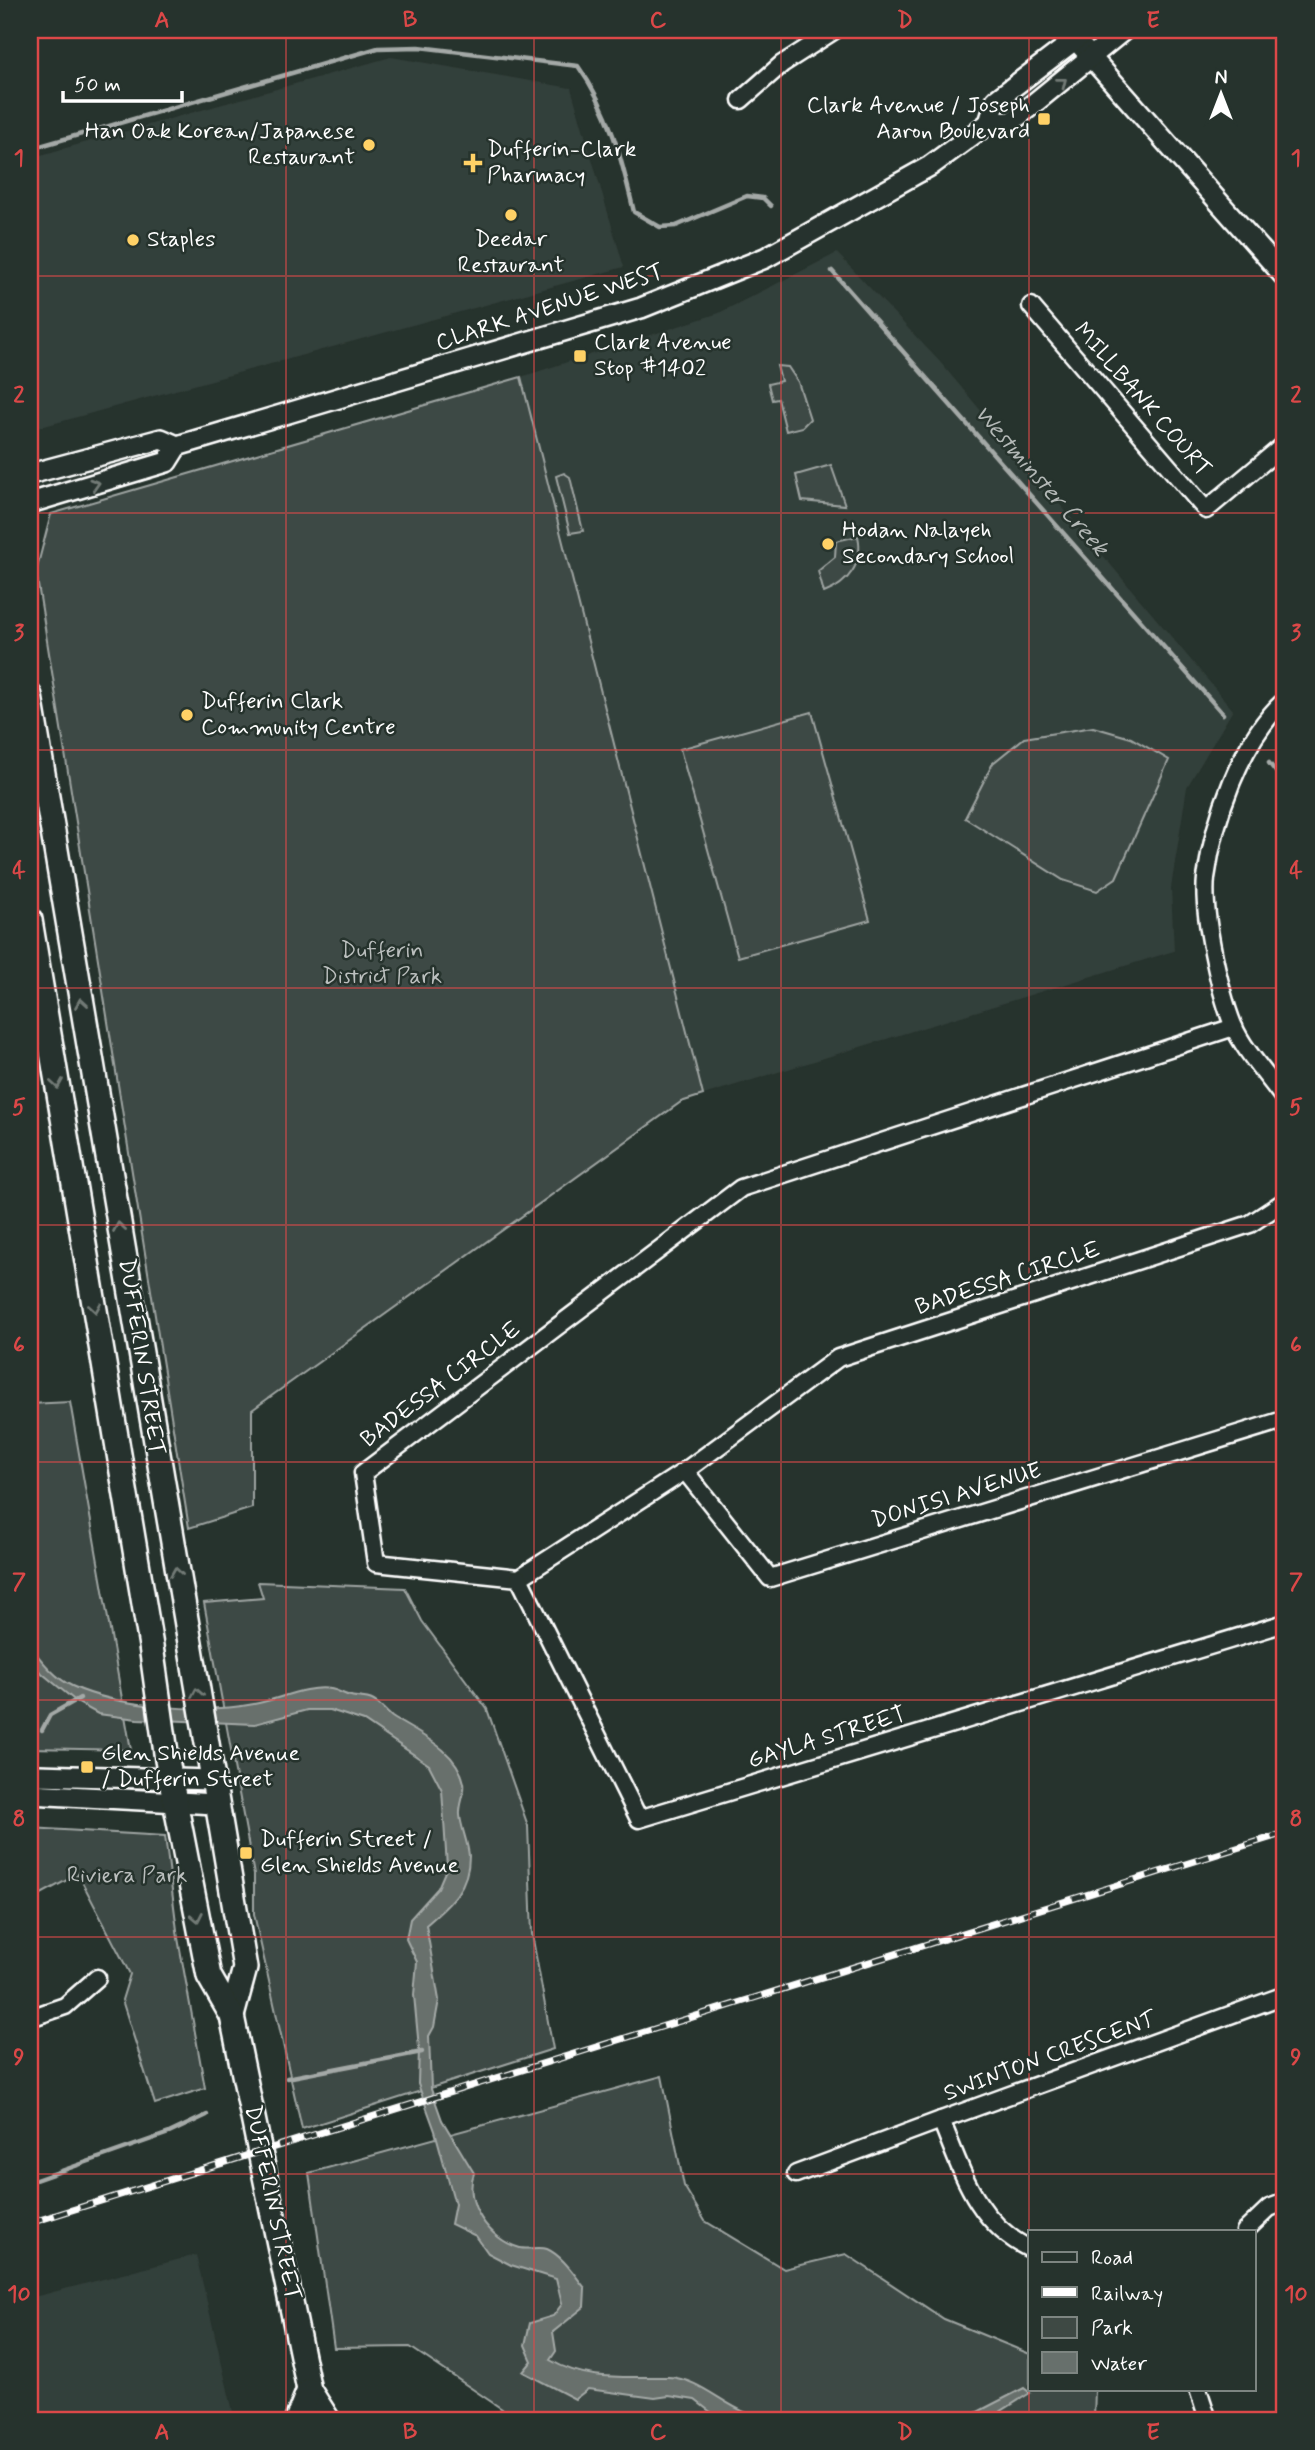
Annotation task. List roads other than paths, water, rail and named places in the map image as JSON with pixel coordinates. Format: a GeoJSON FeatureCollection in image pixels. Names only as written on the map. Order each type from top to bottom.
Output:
{"type":"FeatureCollection","features":[{"type":"Feature","properties":{"kind":"main road","name":"DUFFERIN STREET"},"geometry":{"type":"LineString","coordinates":[[30,696],[215,1804],[245,1969],[232,2016]]}},
{"type":"Feature","properties":{"kind":"main road","name":"DUFFERIN STREET"},"geometry":{"type":"LineString","coordinates":[[30,920],[151,1646],[166,1751],[209,1976],[232,2016],[309,2390],[328,2420]]}},
{"type":"Feature","properties":{"kind":"main road"},"geometry":{"type":"LineString","coordinates":[[298,2420],[309,2390]]}},
{"type":"Feature","properties":{"kind":"street"},"geometry":{"type":"LineString","coordinates":[[741,100],[782,64],[835,30]]}},
{"type":"Feature","properties":{"kind":"street","name":"CLARK AVENUE WEST"},"geometry":{"type":"LineString","coordinates":[[30,474],[161,439],[177,446],[640,309],[765,258],[930,166],[989,123],[1011,122],[1124,30]]}},
{"type":"Feature","properties":{"kind":"street"},"geometry":{"type":"LineString","coordinates":[[1077,33],[1091,58],[1285,277]]}},
{"type":"Feature","properties":{"kind":"street","name":"CLARK AVENUE WEST"},"geometry":{"type":"LineString","coordinates":[[989,123],[996,100],[1077,33]]}},
{"type":"Feature","properties":{"kind":"street","name":"MILLBANK COURT"},"geometry":{"type":"LineString","coordinates":[[1031,306],[1206,510],[1285,443]]}},
{"type":"Feature","properties":{"kind":"street","name":"CLARK AVENUE WEST"},"geometry":{"type":"LineString","coordinates":[[30,503],[167,462],[177,446]]}},
{"type":"Feature","properties":{"kind":"street"},"geometry":{"type":"LineString","coordinates":[[1285,700],[1275,709],[1231,778],[1206,880],[1214,964],[1234,1027],[1285,1100]]}},
{"type":"Feature","properties":{"kind":"street","name":"BADESSA CIRCLE"},"geometry":{"type":"LineString","coordinates":[[1234,1027],[741,1188],[363,1473],[376,1563],[519,1578],[685,1471],[838,1358],[1250,1224],[1285,1201]]}},
{"type":"Feature","properties":{"kind":"street","name":"DONISI AVENUE"},"geometry":{"type":"LineString","coordinates":[[685,1471],[770,1578],[1280,1420],[1285,1427]]}},
{"type":"Feature","properties":{"kind":"street","name":"GAYLA STREET"},"geometry":{"type":"LineString","coordinates":[[519,1578],[639,1819],[1285,1623]]}},
{"type":"Feature","properties":{"kind":"street"},"geometry":{"type":"LineString","coordinates":[[30,1778],[38,1775],[212,1780]]}},
{"type":"Feature","properties":{"kind":"street"},"geometry":{"type":"LineString","coordinates":[[30,1794],[215,1804]]}},
{"type":"Feature","properties":{"kind":"street"},"geometry":{"type":"LineString","coordinates":[[30,2018],[65,2006],[97,1978]]}},
{"type":"Feature","properties":{"kind":"street","name":"SWINTON CRESCENT"},"geometry":{"type":"LineString","coordinates":[[1028,2248],[1000,2230],[970,2192],[941,2120],[1285,1995]]}},
{"type":"Feature","properties":{"kind":"street"},"geometry":{"type":"LineString","coordinates":[[796,2174],[941,2120]]}},
{"type":"Feature","properties":{"kind":"street"},"geometry":{"type":"LineString","coordinates":[[1246,2230],[1269,2208],[1285,2202]]}},
{"type":"Feature","properties":{"kind":"street"},"geometry":{"type":"LineString","coordinates":[[1198,2390],[1208,2420]]}},
{"type":"Feature","properties":{"kind":"water"},"geometry":{"type":"Polygon","coordinates":[[[30,1646],[54,1674],[66,1683],[91,1693],[136,1704],[186,1708],[233,1707],[321,1688],[370,1699],[445,1752],[460,1771],[464,1783],[460,1815],[469,1856],[466,1878],[461,1887],[450,1903],[426,1925],[439,2000],[434,2027],[429,2036],[431,2089],[442,2120],[474,2173],[472,2196],[481,2218],[498,2237],[509,2244],[527,2249],[544,2248],[553,2252],[585,2288],[584,2307],[553,2332],[556,2351],[550,2360],[578,2372],[593,2375],[679,2378],[747,2413],[751,2420],[721,2420],[695,2400],[669,2396],[655,2398],[588,2389],[575,2399],[523,2372],[532,2361],[525,2345],[530,2323],[553,2316],[562,2304],[556,2279],[511,2265],[488,2253],[476,2236],[451,2224],[455,2204],[435,2131],[418,2084],[419,2048],[414,1995],[417,1962],[406,1939],[410,1919],[438,1888],[447,1867],[442,1790],[429,1765],[364,1721],[330,1710],[307,1710],[255,1724],[137,1719],[98,1714],[78,1703],[38,1670],[30,1659],[30,1646]]]}},
{"type":"Feature","properties":{"kind":"water"},"geometry":{"type":"Polygon","coordinates":[[[1024,2388],[1030,2393],[987,2420],[962,2420],[1024,2388]]]}},
{"type":"Feature","properties":{"kind":"waterway","name":"Westminster Creek"},"geometry":{"type":"LineString","coordinates":[[30,149],[378,48],[419,47],[578,66],[607,118],[634,212],[660,227],[676,226],[747,196],[763,198],[771,206]]}},
{"type":"Feature","properties":{"kind":"waterway","name":"Westminster Creek"},"geometry":{"type":"LineString","coordinates":[[832,271],[1223,714]]}},
{"type":"Feature","properties":{"kind":"waterway","name":"Westminster Creek"},"geometry":{"type":"LineString","coordinates":[[1269,763],[1285,783]]}},
{"type":"Feature","properties":{"kind":"waterway"},"geometry":{"type":"LineString","coordinates":[[42,1730],[50,1715],[80,1698]]}},
{"type":"Feature","properties":{"kind":"waterway"},"geometry":{"type":"LineString","coordinates":[[287,2078],[422,2052]]}},
{"type":"Feature","properties":{"kind":"waterway"},"geometry":{"type":"LineString","coordinates":[[30,2182],[169,2133],[207,2115]]}},
{"type":"Feature","properties":{"kind":"railway"},"geometry":{"type":"LineString","coordinates":[[30,2223],[1285,1833]]}},
{"type":"Feature","properties":{"kind":"place","name":"Clark Avenue / Joseph Aaron Boulevard"},"geometry":{"type":"Point","coordinates":[1044,119]}},
{"type":"Feature","properties":{"kind":"place","name":"Han Oak Korean/Japanese Restaurant"},"geometry":{"type":"Point","coordinates":[369,145]}},
{"type":"Feature","properties":{"kind":"place","name":"Dufferin-Clark Pharmacy"},"geometry":{"type":"Point","coordinates":[473,163]}},
{"type":"Feature","properties":{"kind":"place","name":"Deedar Restaurant"},"geometry":{"type":"Point","coordinates":[511,215]}},
{"type":"Feature","properties":{"kind":"place","name":"Staples"},"geometry":{"type":"Point","coordinates":[133,240]}},
{"type":"Feature","properties":{"kind":"place","name":"Clark Avenue Stop #1402"},"geometry":{"type":"Point","coordinates":[580,356]}},
{"type":"Feature","properties":{"kind":"place","name":"Hodan Nalayeh Secondary School"},"geometry":{"type":"Point","coordinates":[828,544]}},
{"type":"Feature","properties":{"kind":"place","name":"Dufferin Clark Community Centre"},"geometry":{"type":"Point","coordinates":[187,715]}},
{"type":"Feature","properties":{"kind":"place","name":"Glen Shields Avenue / Dufferin Street"},"geometry":{"type":"Point","coordinates":[87,1767]}},
{"type":"Feature","properties":{"kind":"place","name":"Dufferin Street / Glen Shields Avenue"},"geometry":{"type":"Point","coordinates":[246,1853]}},
{"type":"Feature","properties":{"kind":"park label","name":"Dufferin District Park"},"geometry":{"type":"Point","coordinates":[382,964]}},
{"type":"Feature","properties":{"kind":"park label","name":"Riviera Park"},"geometry":{"type":"Point","coordinates":[127,1876]}}]}
